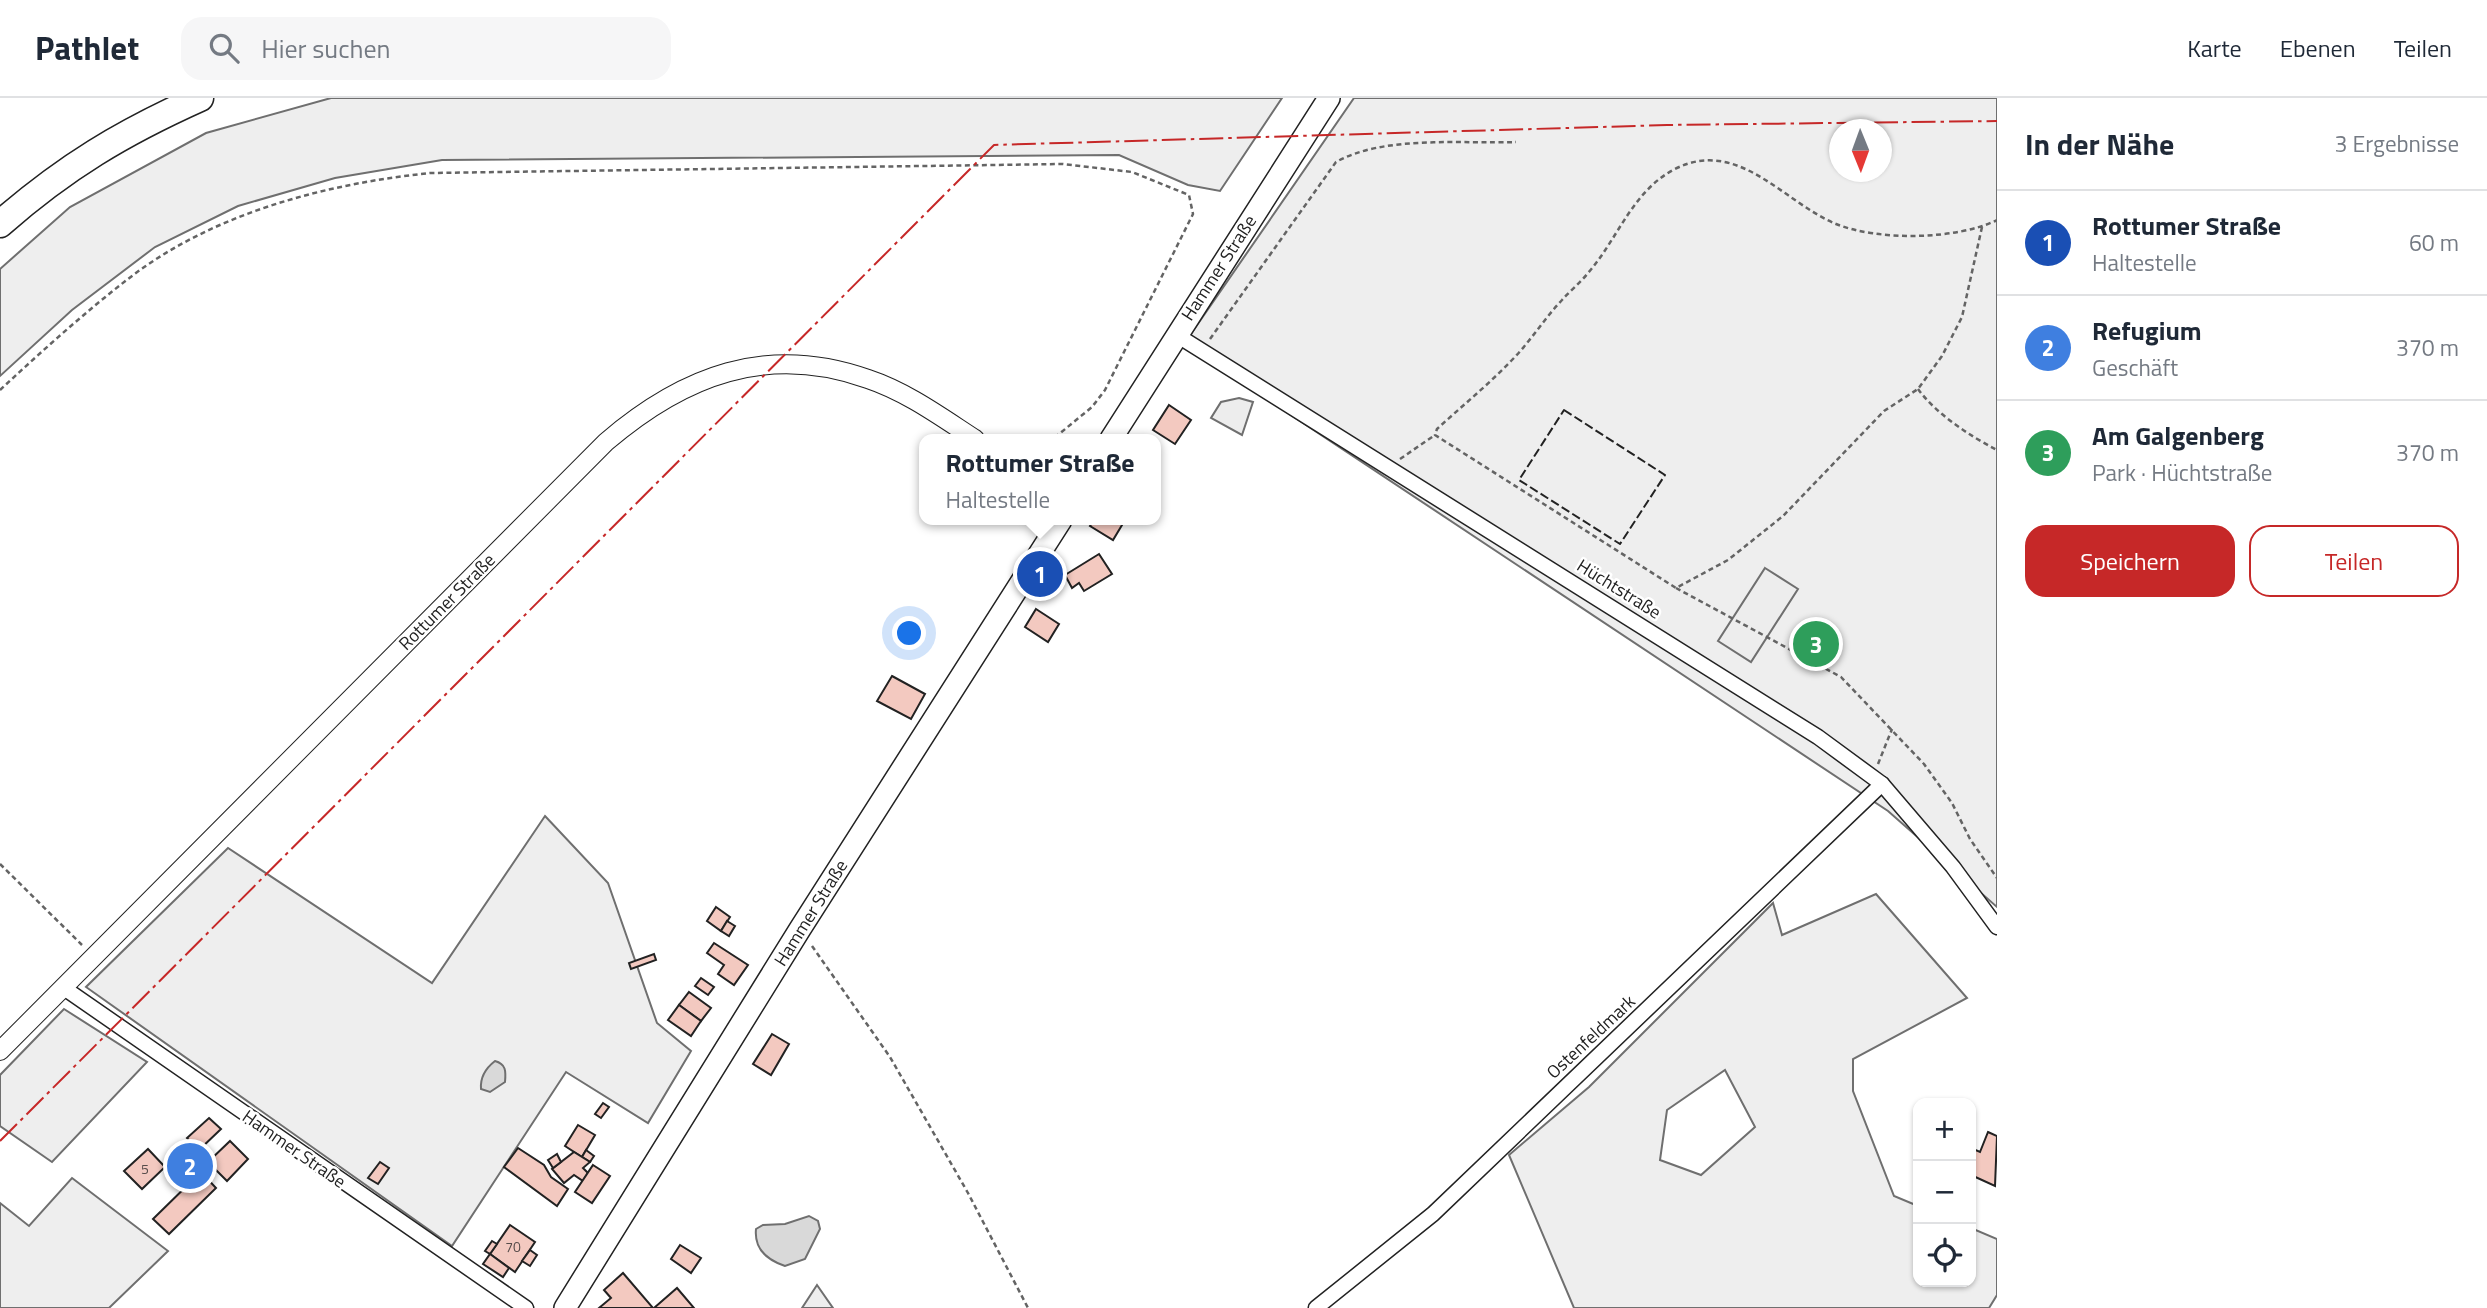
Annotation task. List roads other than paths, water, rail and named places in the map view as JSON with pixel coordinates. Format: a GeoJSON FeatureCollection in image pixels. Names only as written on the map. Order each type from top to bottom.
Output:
{"type":"FeatureCollection","features":[{"type":"Feature","properties":{"kind":"highway"},"geometry":{"type":"LineString","coordinates":[[0,224],[47,182],[100,147],[201,98]]}},
{"type":"Feature","properties":{"kind":"main road","name":"Hammer Straße"},"geometry":{"type":"LineString","coordinates":[[1114,434],[1175,334],[1329,98]]}},
{"type":"Feature","properties":{"kind":"main road","name":"Hammer Straße"},"geometry":{"type":"LineString","coordinates":[[565,1308],[800,929],[1058,525]]}},
{"type":"Feature","properties":{"kind":"street","name":"Hüchtstraße"},"geometry":{"type":"LineString","coordinates":[[1175,334],[1818,737],[1877,780],[1953,867],[1997,927]]}},
{"type":"Feature","properties":{"kind":"street","name":"Rottumer Straße"},"geometry":{"type":"LineString","coordinates":[[0,1051],[606,442],[660,400],[722,372],[759,366],[799,365],[838,369],[870,379],[922,405],[967,434]]}},
{"type":"Feature","properties":{"kind":"street","name":"Ostenfeldmark"},"geometry":{"type":"LineString","coordinates":[[1316,1308],[1433,1214],[1877,780]]}},
{"type":"Feature","properties":{"kind":"street","name":"Hammer Straße"},"geometry":{"type":"LineString","coordinates":[[64,988],[526,1308]]}},
{"type":"Feature","properties":{"kind":"place","name":"Rottumer Straße"},"geometry":{"type":"Point","coordinates":[1040,574]}},
{"type":"Feature","properties":{"kind":"place","name":"Am Galgenberg"},"geometry":{"type":"Point","coordinates":[1816,644]}},
{"type":"Feature","properties":{"kind":"place","name":"Refugium"},"geometry":{"type":"Point","coordinates":[190,1166]}}]}
